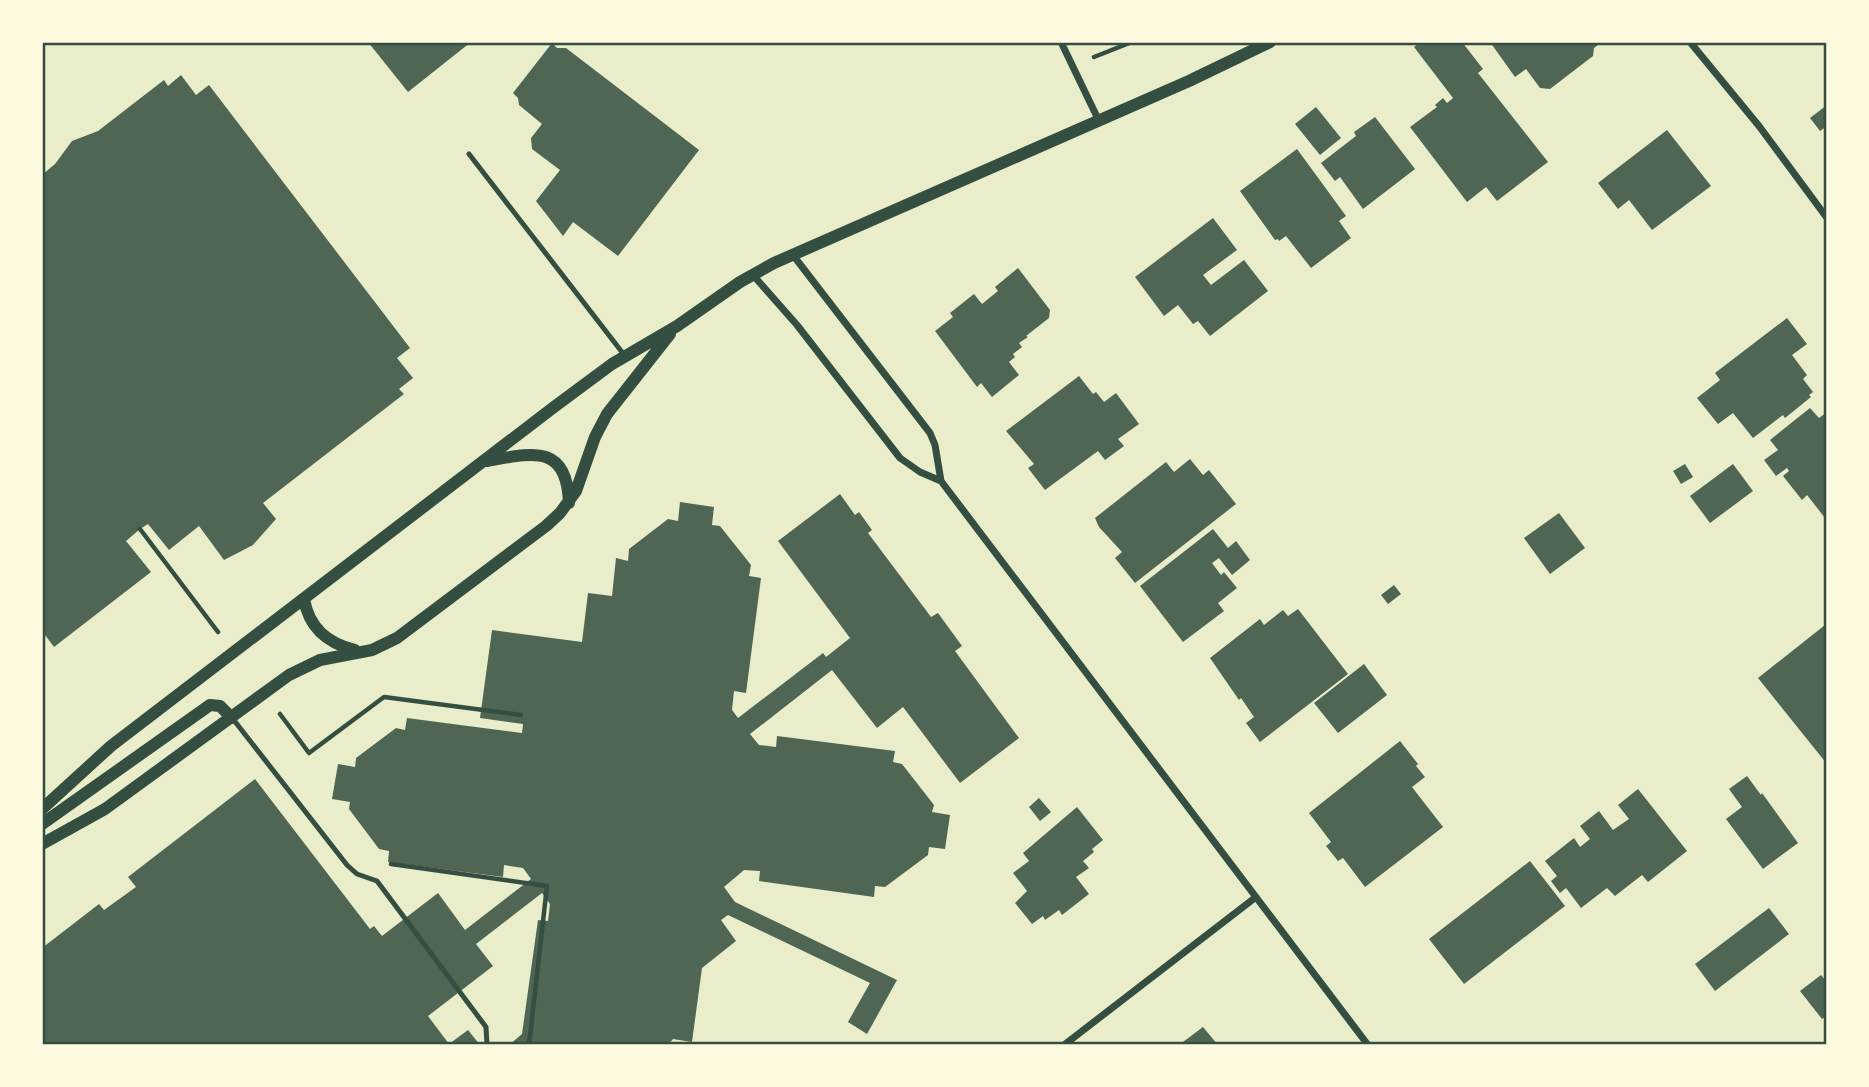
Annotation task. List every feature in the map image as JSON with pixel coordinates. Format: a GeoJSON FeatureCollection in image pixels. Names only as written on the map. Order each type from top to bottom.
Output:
{"type":"FeatureCollection","features":[{"type":"Feature","properties":{"kind":"street"},"geometry":{"type":"LineString","coordinates":[[1061,42],[1099,121]]}},
{"type":"Feature","properties":{"kind":"street"},"geometry":{"type":"LineString","coordinates":[[42,809],[102,753],[612,364],[677,326],[753,275],[1270,42]]}},
{"type":"Feature","properties":{"kind":"street"},"geometry":{"type":"LineString","coordinates":[[1690,42],[1759,127],[1827,218]]}},
{"type":"Feature","properties":{"kind":"street"},"geometry":{"type":"LineString","coordinates":[[793,256],[930,433],[937,452],[941,481]]}},
{"type":"Feature","properties":{"kind":"street"},"geometry":{"type":"LineString","coordinates":[[753,275],[797,325],[905,464],[941,481],[1368,1045]]}},
{"type":"Feature","properties":{"kind":"street"},"geometry":{"type":"LineString","coordinates":[[42,844],[105,809],[289,675],[309,664],[331,657],[372,650],[405,633],[540,532],[569,503],[584,474],[602,423],[622,393],[677,326]]}},
{"type":"Feature","properties":{"kind":"street"},"geometry":{"type":"LineString","coordinates":[[484,461],[519,456],[547,457],[559,465],[565,474],[569,503]]}},
{"type":"Feature","properties":{"kind":"street"},"geometry":{"type":"LineString","coordinates":[[304,599],[308,616],[319,632],[335,643],[362,652]]}},
{"type":"Feature","properties":{"kind":"street"},"geometry":{"type":"LineString","coordinates":[[42,824],[211,705],[220,706],[232,718]]}},
{"type":"Feature","properties":{"kind":"street"},"geometry":{"type":"LineString","coordinates":[[1065,1045],[1256,897]]}},
{"type":"Feature","properties":{"kind":"lane"},"geometry":{"type":"LineString","coordinates":[[469,154],[626,357]]}},
{"type":"Feature","properties":{"kind":"lane"},"geometry":{"type":"LineString","coordinates":[[232,718],[347,865],[358,874],[377,881],[486,1027],[487,1045]]}},
{"type":"Feature","properties":{"kind":"path"},"geometry":{"type":"LineString","coordinates":[[1072,66],[1132,42]]}},
{"type":"Feature","properties":{"kind":"path"},"geometry":{"type":"LineString","coordinates":[[386,863],[547,886],[528,1045]]}},
{"type":"Feature","properties":{"kind":"building"},"geometry":{"type":"Polygon","coordinates":[[[368,42],[471,42],[408,92],[368,42]]]}},
{"type":"Feature","properties":{"kind":"building"},"geometry":{"type":"Polygon","coordinates":[[[1420,42],[1462,42],[1483,69],[1478,73],[1548,162],[1497,201],[1486,187],[1467,202],[1410,127],[1437,107],[1435,105],[1443,98],[1447,103],[1453,98],[1414,47],[1420,42]]]}},
{"type":"Feature","properties":{"kind":"building"},"geometry":{"type":"Polygon","coordinates":[[[1490,42],[1596,42],[1598,45],[1594,48],[1593,56],[1550,89],[1540,88],[1526,69],[1515,77],[1490,42]]]}},
{"type":"Feature","properties":{"kind":"building"},"geometry":{"type":"Polygon","coordinates":[[[552,43],[557,48],[566,48],[699,150],[618,256],[573,222],[563,236],[536,201],[560,170],[532,149],[531,138],[542,124],[519,105],[518,98],[513,93],[552,43]]]}},
{"type":"Feature","properties":{"kind":"building"},"geometry":{"type":"Polygon","coordinates":[[[181,75],[196,95],[209,85],[410,348],[397,358],[413,378],[399,389],[404,394],[263,503],[276,519],[253,545],[224,560],[199,526],[169,550],[148,524],[140,529],[126,541],[151,572],[54,647],[42,631],[42,175],[55,164],[72,141],[98,131],[164,80],[168,86],[181,75]]]}},
{"type":"Feature","properties":{"kind":"building"},"geometry":{"type":"Polygon","coordinates":[[[1827,105],[1827,126],[1820,131],[1810,118],[1827,105]]]}},
{"type":"Feature","properties":{"kind":"building"},"geometry":{"type":"Polygon","coordinates":[[[1316,107],[1341,138],[1320,155],[1295,124],[1316,107]]]}},
{"type":"Feature","properties":{"kind":"building"},"geometry":{"type":"Polygon","coordinates":[[[1375,117],[1415,169],[1363,209],[1340,177],[1335,181],[1321,163],[1356,136],[1354,132],[1375,117]]]}},
{"type":"Feature","properties":{"kind":"building"},"geometry":{"type":"Polygon","coordinates":[[[1667,130],[1711,186],[1652,230],[1629,200],[1618,209],[1598,183],[1667,130]]]}},
{"type":"Feature","properties":{"kind":"building"},"geometry":{"type":"Polygon","coordinates":[[[1297,149],[1346,216],[1339,221],[1351,238],[1311,268],[1286,236],[1279,241],[1275,240],[1240,191],[1297,149]]]}},
{"type":"Feature","properties":{"kind":"building"},"geometry":{"type":"Polygon","coordinates":[[[1213,218],[1237,250],[1203,275],[1211,285],[1244,260],[1268,291],[1210,336],[1198,321],[1193,324],[1178,305],[1164,316],[1135,277],[1213,218]]]}},
{"type":"Feature","properties":{"kind":"building"},"geometry":{"type":"Polygon","coordinates":[[[1018,268],[1050,310],[1049,318],[1019,343],[1022,347],[1013,354],[1015,357],[1009,362],[1019,375],[992,397],[981,383],[977,387],[935,331],[953,317],[950,313],[974,294],[982,304],[998,291],[995,287],[1018,268]]]}},
{"type":"Feature","properties":{"kind":"building"},"geometry":{"type":"Polygon","coordinates":[[[1787,318],[1807,344],[1792,355],[1807,375],[1803,379],[1813,392],[1809,395],[1811,397],[1785,418],[1783,415],[1753,438],[1733,413],[1718,424],[1697,398],[1720,380],[1715,373],[1787,318]]]}},
{"type":"Feature","properties":{"kind":"building"},"geometry":{"type":"Polygon","coordinates":[[[1079,376],[1093,394],[1096,392],[1104,402],[1116,393],[1139,424],[1118,439],[1124,446],[1105,460],[1098,451],[1045,490],[1028,468],[1034,464],[1006,431],[1079,376]]]}},
{"type":"Feature","properties":{"kind":"building"},"geometry":{"type":"Polygon","coordinates":[[[1810,408],[1819,418],[1827,412],[1825,518],[1807,495],[1802,500],[1783,476],[1789,471],[1787,468],[1776,476],[1764,460],[1778,450],[1770,440],[1810,408]]]}},
{"type":"Feature","properties":{"kind":"building"},"geometry":{"type":"Polygon","coordinates":[[[1190,459],[1203,475],[1209,470],[1236,504],[1135,583],[1115,558],[1122,552],[1099,527],[1095,518],[1166,462],[1174,472],[1190,459]]]}},
{"type":"Feature","properties":{"kind":"building"},"geometry":{"type":"Polygon","coordinates":[[[1685,464],[1693,477],[1681,484],[1673,471],[1685,464]]]}},
{"type":"Feature","properties":{"kind":"building"},"geometry":{"type":"Polygon","coordinates":[[[1733,464],[1753,491],[1710,523],[1690,496],[1733,464]]]}},
{"type":"Feature","properties":{"kind":"building"},"geometry":{"type":"Polygon","coordinates":[[[840,494],[855,515],[859,512],[872,530],[868,533],[931,617],[938,613],[962,646],[955,651],[1019,738],[960,783],[903,707],[877,728],[832,670],[750,734],[759,745],[776,747],[777,736],[895,751],[893,762],[902,764],[934,805],[932,812],[950,815],[945,849],[929,847],[928,855],[885,887],[875,886],[874,897],[759,881],[760,871],[744,870],[724,887],[735,902],[897,980],[867,1034],[848,1022],[870,983],[728,915],[721,920],[736,941],[702,968],[692,1042],[673,1039],[668,1045],[509,1045],[522,1034],[538,920],[548,921],[550,904],[542,893],[476,944],[493,966],[428,1016],[449,1044],[468,1030],[480,1045],[42,1045],[42,948],[99,904],[104,910],[136,887],[128,877],[255,779],[370,929],[374,926],[382,936],[438,893],[465,930],[531,879],[523,868],[504,865],[503,877],[388,862],[389,851],[379,849],[349,809],[350,802],[332,799],[338,764],[355,767],[356,758],[396,728],[405,730],[407,718],[522,733],[523,724],[480,718],[492,630],[582,642],[588,593],[612,596],[616,558],[628,561],[629,549],[668,519],[678,521],[680,502],[714,507],[712,525],[720,526],[751,565],[749,576],[761,578],[746,693],[734,691],[732,710],[738,718],[823,653],[826,657],[850,638],[778,541],[840,494]]]}},
{"type":"Feature","properties":{"kind":"building"},"geometry":{"type":"Polygon","coordinates":[[[1559,513],[1585,548],[1550,574],[1524,538],[1559,513]]]}},
{"type":"Feature","properties":{"kind":"building"},"geometry":{"type":"Polygon","coordinates":[[[1213,529],[1228,548],[1236,541],[1250,560],[1232,575],[1219,558],[1212,563],[1221,575],[1224,572],[1237,588],[1218,603],[1224,611],[1183,642],[1140,586],[1213,529]]]}},
{"type":"Feature","properties":{"kind":"building"},"geometry":{"type":"Polygon","coordinates":[[[1394,585],[1401,594],[1388,604],[1381,595],[1394,585]]]}},
{"type":"Feature","properties":{"kind":"building"},"geometry":{"type":"Polygon","coordinates":[[[1298,609],[1348,674],[1260,742],[1246,723],[1254,717],[1210,658],[1260,619],[1264,625],[1283,610],[1288,616],[1298,609]]]}},
{"type":"Feature","properties":{"kind":"building"},"geometry":{"type":"Polygon","coordinates":[[[1825,625],[1827,628],[1827,764],[1758,678],[1825,625]]]}},
{"type":"Feature","properties":{"kind":"building"},"geometry":{"type":"Polygon","coordinates":[[[1364,664],[1387,695],[1338,733],[1314,703],[1364,664]]]}},
{"type":"Feature","properties":{"kind":"building"},"geometry":{"type":"Polygon","coordinates":[[[1400,741],[1425,777],[1412,787],[1443,827],[1365,887],[1343,858],[1338,861],[1326,846],[1331,842],[1309,813],[1400,741]]]}},
{"type":"Feature","properties":{"kind":"building"},"geometry":{"type":"Polygon","coordinates":[[[1747,776],[1798,843],[1763,869],[1726,819],[1742,807],[1729,789],[1747,776]]]}},
{"type":"Feature","properties":{"kind":"building"},"geometry":{"type":"Polygon","coordinates":[[[1638,789],[1687,851],[1648,882],[1642,875],[1615,896],[1607,888],[1581,908],[1566,888],[1560,893],[1551,881],[1557,876],[1545,861],[1574,838],[1580,847],[1590,839],[1580,826],[1599,811],[1613,830],[1629,819],[1618,805],[1638,789]]]}},
{"type":"Feature","properties":{"kind":"building"},"geometry":{"type":"Polygon","coordinates":[[[1039,798],[1051,812],[1040,821],[1029,807],[1039,798]]]}},
{"type":"Feature","properties":{"kind":"building"},"geometry":{"type":"Polygon","coordinates":[[[1077,807],[1103,840],[1083,861],[1089,868],[1076,877],[1089,894],[1062,915],[1059,910],[1045,920],[1043,916],[1032,924],[1015,903],[1027,891],[1013,873],[1029,861],[1023,853],[1077,807]]]}},
{"type":"Feature","properties":{"kind":"building"},"geometry":{"type":"Polygon","coordinates":[[[1530,861],[1565,906],[1464,984],[1429,939],[1530,861]]]}},
{"type":"Feature","properties":{"kind":"building"},"geometry":{"type":"Polygon","coordinates":[[[1769,908],[1789,934],[1715,991],[1695,964],[1769,908]]]}},
{"type":"Feature","properties":{"kind":"building"},"geometry":{"type":"Polygon","coordinates":[[[1821,975],[1827,982],[1827,1015],[1822,1019],[1800,991],[1821,975]]]}},
{"type":"Feature","properties":{"kind":"building"},"geometry":{"type":"Polygon","coordinates":[[[1203,1027],[1218,1045],[1179,1045],[1203,1027]]]}}]}
